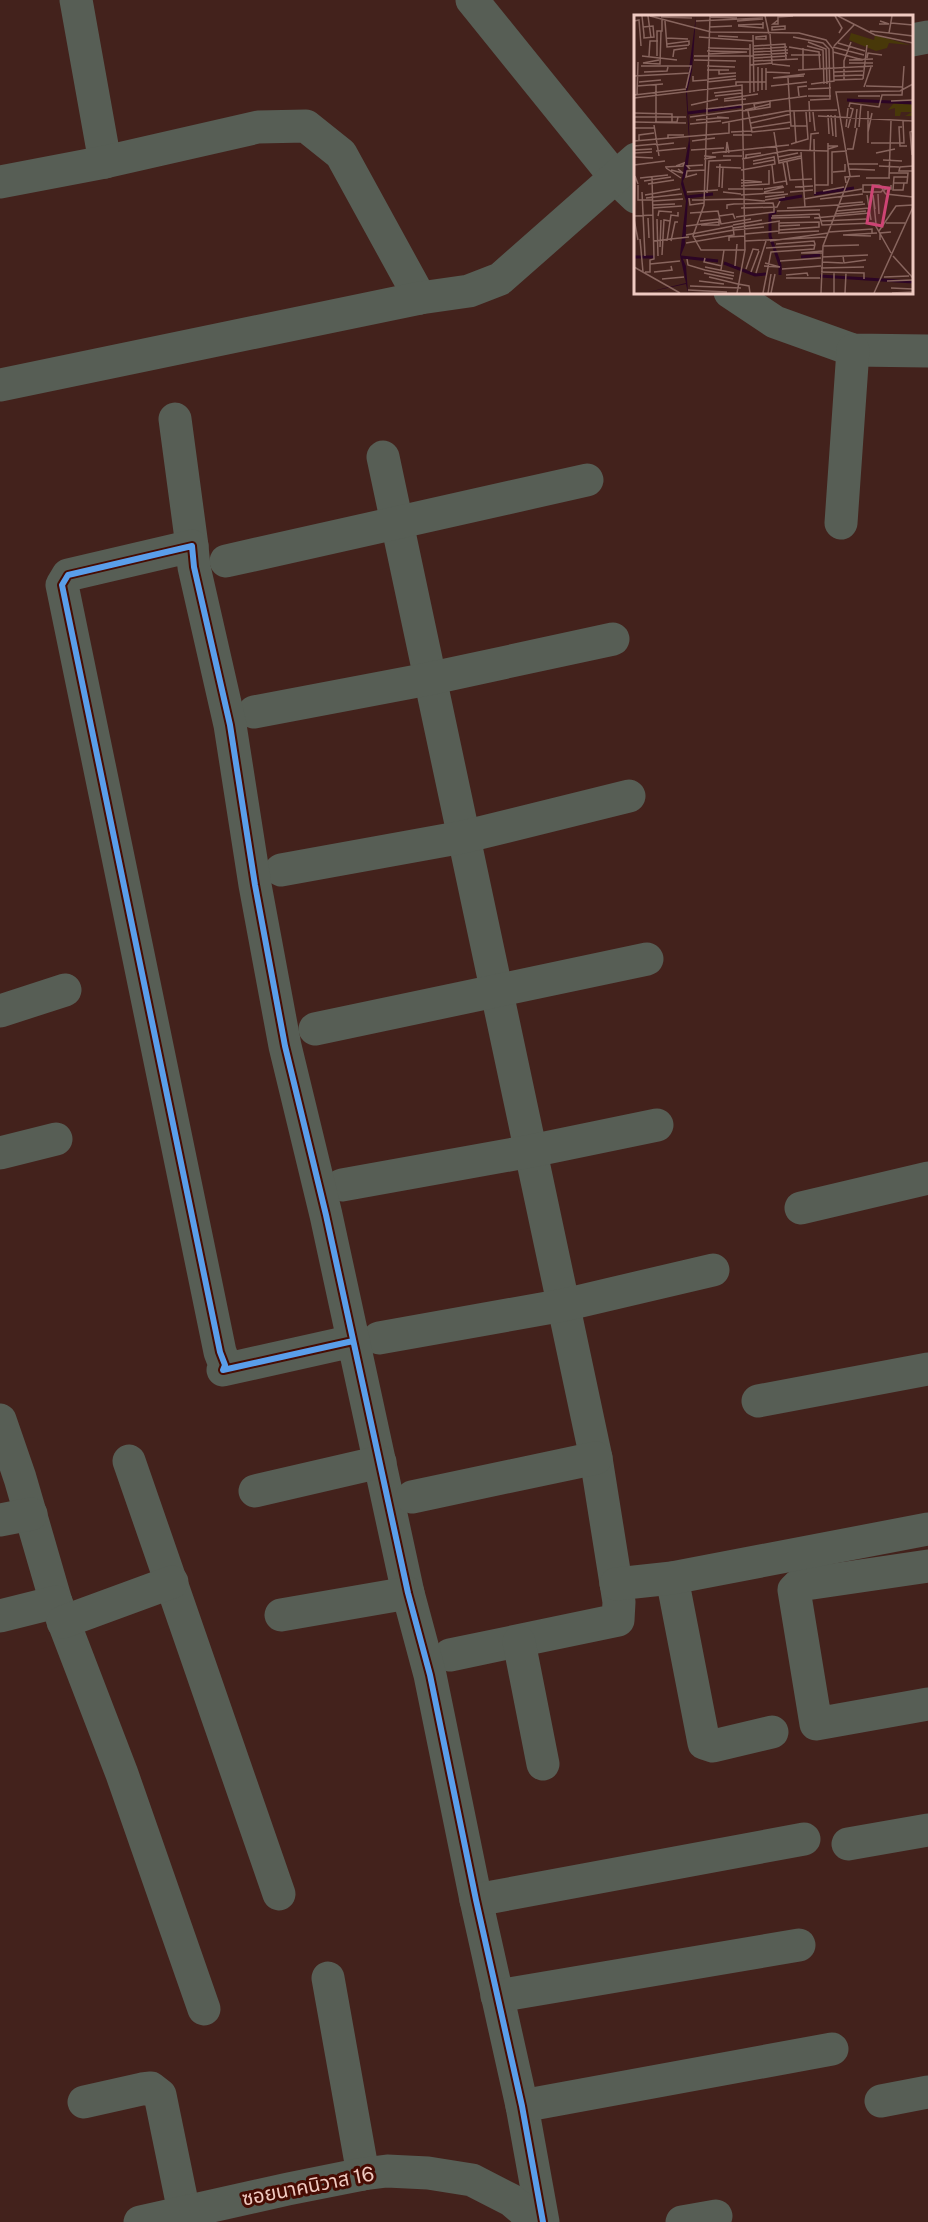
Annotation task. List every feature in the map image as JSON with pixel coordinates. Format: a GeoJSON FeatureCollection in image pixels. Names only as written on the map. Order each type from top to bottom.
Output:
{"type":"FeatureCollection","features":[{"type":"Feature","properties":{"kind":"street"},"geometry":{"type":"LineString","coordinates":[[76,0],[105,162]]}},
{"type":"Feature","properties":{"kind":"street"},"geometry":{"type":"LineString","coordinates":[[0,385],[420,298],[469,291],[500,279],[629,178],[472,0]]}},
{"type":"Feature","properties":{"kind":"street"},"geometry":{"type":"LineString","coordinates":[[913,40],[928,37]]}},
{"type":"Feature","properties":{"kind":"street"},"geometry":{"type":"LineString","coordinates":[[0,182],[105,162],[258,127],[306,126],[341,154],[420,298]]}},
{"type":"Feature","properties":{"kind":"street"},"geometry":{"type":"LineString","coordinates":[[733,294],[775,322],[853,350],[928,351]]}},
{"type":"Feature","properties":{"kind":"street"},"geometry":{"type":"LineString","coordinates":[[841,523],[853,350]]}},
{"type":"Feature","properties":{"kind":"street"},"geometry":{"type":"LineString","coordinates":[[175,419],[194,567],[230,724],[255,885],[285,1046],[326,1215],[366,1339],[380,1462],[408,1593],[429,1675],[522,2106],[543,2222]]}},
{"type":"Feature","properties":{"kind":"street"},"geometry":{"type":"LineString","coordinates":[[382,457],[596,1458],[619,1602],[618,1620],[450,1655]]}},
{"type":"Feature","properties":{"kind":"street"},"geometry":{"type":"LineString","coordinates":[[226,561],[587,480]]}},
{"type":"Feature","properties":{"kind":"street"},"geometry":{"type":"LineString","coordinates":[[192,546],[68,575],[62,585],[168,1108],[217,1341],[225,1365],[223,1370],[366,1339],[564,1305],[713,1270]]}},
{"type":"Feature","properties":{"kind":"street"},"geometry":{"type":"LineString","coordinates":[[254,712],[428,679],[613,639]]}},
{"type":"Feature","properties":{"kind":"street"},"geometry":{"type":"LineString","coordinates":[[281,870],[463,837],[629,796]]}},
{"type":"Feature","properties":{"kind":"street"},"geometry":{"type":"LineString","coordinates":[[315,1029],[647,958]]}},
{"type":"Feature","properties":{"kind":"street"},"geometry":{"type":"LineString","coordinates":[[0,1011],[65,990]]}},
{"type":"Feature","properties":{"kind":"street"},"geometry":{"type":"LineString","coordinates":[[342,1185],[531,1151],[657,1125]]}},
{"type":"Feature","properties":{"kind":"street"},"geometry":{"type":"LineString","coordinates":[[0,1153],[56,1139]]}},
{"type":"Feature","properties":{"kind":"street"},"geometry":{"type":"LineString","coordinates":[[801,1208],[928,1178]]}},
{"type":"Feature","properties":{"kind":"street"},"geometry":{"type":"LineString","coordinates":[[758,1401],[928,1369]]}},
{"type":"Feature","properties":{"kind":"street"},"geometry":{"type":"LineString","coordinates":[[0,1420],[15,1517],[60,1612],[122,1774],[204,2009]]}},
{"type":"Feature","properties":{"kind":"street"},"geometry":{"type":"LineString","coordinates":[[412,1497],[596,1458]]}},
{"type":"Feature","properties":{"kind":"street"},"geometry":{"type":"LineString","coordinates":[[129,1461],[279,1894]]}},
{"type":"Feature","properties":{"kind":"street"},"geometry":{"type":"LineString","coordinates":[[255,1491],[380,1462]]}},
{"type":"Feature","properties":{"kind":"street"},"geometry":{"type":"LineString","coordinates":[[616,1584],[672,1578],[928,1529]]}},
{"type":"Feature","properties":{"kind":"street"},"geometry":{"type":"LineString","coordinates":[[928,1566],[799,1585],[794,1590],[816,1724],[928,1704]]}},
{"type":"Feature","properties":{"kind":"street"},"geometry":{"type":"LineString","coordinates":[[672,1578],[704,1743],[713,1746],[772,1732]]}},
{"type":"Feature","properties":{"kind":"street"},"geometry":{"type":"LineString","coordinates":[[0,1616],[60,1612],[172,1582]]}},
{"type":"Feature","properties":{"kind":"street"},"geometry":{"type":"LineString","coordinates":[[281,1615],[408,1593]]}},
{"type":"Feature","properties":{"kind":"street"},"geometry":{"type":"LineString","coordinates":[[519,1642],[543,1764]]}},
{"type":"Feature","properties":{"kind":"street"},"geometry":{"type":"LineString","coordinates":[[848,1844],[928,1830]]}},
{"type":"Feature","properties":{"kind":"street"},"geometry":{"type":"LineString","coordinates":[[476,1900],[804,1839]]}},
{"type":"Feature","properties":{"kind":"street"},"geometry":{"type":"LineString","coordinates":[[497,1996],[799,1945]]}},
{"type":"Feature","properties":{"kind":"street"},"geometry":{"type":"LineString","coordinates":[[328,1978],[363,2174]]}},
{"type":"Feature","properties":{"kind":"street"},"geometry":{"type":"LineString","coordinates":[[522,2106],[832,2049]]}},
{"type":"Feature","properties":{"kind":"street"},"geometry":{"type":"LineString","coordinates":[[84,2102],[152,2088],[160,2095],[184,2212]]}},
{"type":"Feature","properties":{"kind":"street"},"geometry":{"type":"LineString","coordinates":[[881,2101],[928,2092]]}},
{"type":"Feature","properties":{"kind":"street","name":"ซอยนาคนิวาส 16"},"geometry":{"type":"LineString","coordinates":[[140,2222],[363,2174],[387,2171],[428,2173],[472,2180],[511,2200],[537,2222]]}},
{"type":"Feature","properties":{"kind":"street"},"geometry":{"type":"LineString","coordinates":[[682,2222],[716,2216]]}},
{"type":"Feature","properties":{"kind":"cycle path"},"geometry":{"type":"LineString","coordinates":[[353,1341],[223,1370],[225,1365],[220,1352],[62,585],[68,575],[192,546],[194,567],[230,725],[255,885],[285,1046],[326,1215],[408,1593],[430,1675],[476,1900],[522,2106],[543,2222]]}}]}
